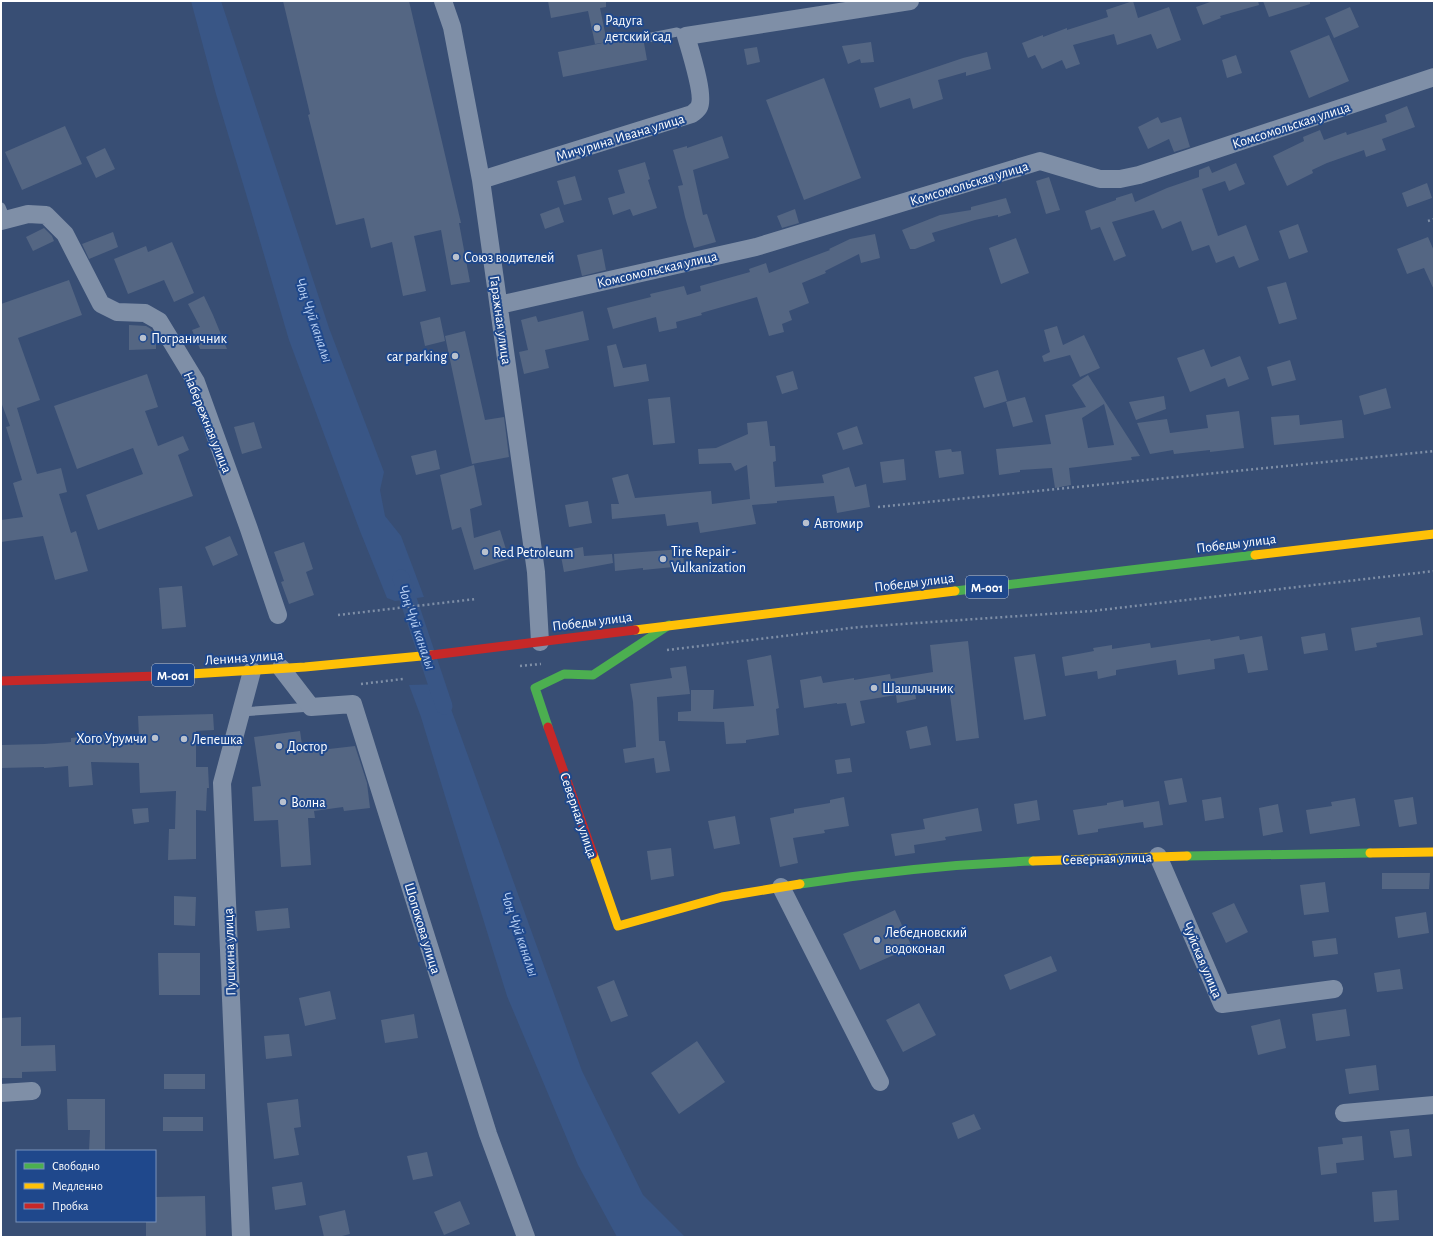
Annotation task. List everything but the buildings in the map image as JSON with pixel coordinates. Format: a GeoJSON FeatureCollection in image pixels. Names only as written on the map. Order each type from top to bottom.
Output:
{"type":"FeatureCollection","features":[{"type":"Feature","properties":{"kind":"main road","name":"Победы улица"},"geometry":{"type":"LineString","coordinates":[[344,664],[493,648],[669,625],[1434,534]]}},
{"type":"Feature","properties":{"kind":"main road","name":"Северная улица"},"geometry":{"type":"LineString","coordinates":[[669,625],[593,675],[564,674],[535,688],[618,926],[722,897],[858,874],[977,863],[1158,856],[1434,852]]}},
{"type":"Feature","properties":{"kind":"main road","name":"Ленина улица"},"geometry":{"type":"LineString","coordinates":[[1,681],[108,679],[344,664]]}},
{"type":"Feature","properties":{"kind":"street","name":"Гаражная улица"},"geometry":{"type":"LineString","coordinates":[[443,1],[452,27],[481,180],[536,572],[540,642]]}},
{"type":"Feature","properties":{"kind":"street"},"geometry":{"type":"LineString","coordinates":[[686,36],[910,1]]}},
{"type":"Feature","properties":{"kind":"street","name":"Мичурина Ивана улица"},"geometry":{"type":"LineString","coordinates":[[481,180],[692,114],[699,107],[701,99],[686,36]]}},
{"type":"Feature","properties":{"kind":"street","name":"Комсомольская улица"},"geometry":{"type":"LineString","coordinates":[[499,305],[756,247],[1040,161],[1100,179],[1120,179],[1139,175],[1434,77]]}},
{"type":"Feature","properties":{"kind":"street","name":"Набережная улица"},"geometry":{"type":"LineString","coordinates":[[3,216],[28,214],[46,215],[65,234],[101,304],[117,312],[145,313],[159,321],[196,382],[250,529],[278,615]]}},
{"type":"Feature","properties":{"kind":"street"},"geometry":{"type":"LineString","coordinates":[[282,668],[311,707]]}},
{"type":"Feature","properties":{"kind":"street","name":"Пушкина улица"},"geometry":{"type":"LineString","coordinates":[[241,1237],[222,783],[252,671]]}},
{"type":"Feature","properties":{"kind":"street","name":"Шопокова улица"},"geometry":{"type":"LineString","coordinates":[[311,707],[354,704],[488,1134],[526,1237]]}},
{"type":"Feature","properties":{"kind":"street","name":"Чуйская улица"},"geometry":{"type":"LineString","coordinates":[[1158,856],[1222,1004],[1334,989]]}},
{"type":"Feature","properties":{"kind":"street"},"geometry":{"type":"LineString","coordinates":[[781,887],[880,1082]]}},
{"type":"Feature","properties":{"kind":"street"},"geometry":{"type":"LineString","coordinates":[[1,1093],[32,1091]]}},
{"type":"Feature","properties":{"kind":"street"},"geometry":{"type":"LineString","coordinates":[[1344,1113],[1434,1105]]}},
{"type":"Feature","properties":{"kind":"lane"},"geometry":{"type":"LineString","coordinates":[[647,38],[677,32],[686,36]]}},
{"type":"Feature","properties":{"kind":"lane"},"geometry":{"type":"LineString","coordinates":[[241,712],[311,707]]}},
{"type":"Feature","properties":{"kind":"path"},"geometry":{"type":"LineString","coordinates":[[1428,221],[1434,219]]}},
{"type":"Feature","properties":{"kind":"path"},"geometry":{"type":"LineString","coordinates":[[878,507],[1434,451]]}},
{"type":"Feature","properties":{"kind":"path"},"geometry":{"type":"LineString","coordinates":[[662,651],[859,627],[1092,611],[1434,571]]}},
{"type":"Feature","properties":{"kind":"path"},"geometry":{"type":"LineString","coordinates":[[338,616],[476,599]]}},
{"type":"Feature","properties":{"kind":"path"},"geometry":{"type":"LineString","coordinates":[[519,666],[542,664]]}},
{"type":"Feature","properties":{"kind":"water"},"geometry":{"type":"Polygon","coordinates":[[[191,1],[221,1],[329,328],[384,472],[380,490],[385,516],[401,536],[424,597],[395,601],[387,598],[360,531],[289,340],[216,94],[191,1]]]}},
{"type":"Feature","properties":{"kind":"water"},"geometry":{"type":"Polygon","coordinates":[[[442,684],[582,1071],[643,1195],[685,1237],[617,1237],[578,1165],[507,996],[421,717],[409,685],[442,684]]]}},
{"type":"Feature","properties":{"kind":"waterway","name":"Чоң Чүй каналы"},"geometry":{"type":"LineString","coordinates":[[401,578],[444,706]]}},
{"type":"Feature","properties":{"kind":"traffic: fast"},"geometry":{"type":"LineString","coordinates":[[955,591],[1255,555]]}},
{"type":"Feature","properties":{"kind":"traffic: fast"},"geometry":{"type":"LineString","coordinates":[[548,727],[535,688],[564,674],[593,675],[669,625]]}},
{"type":"Feature","properties":{"kind":"traffic: fast"},"geometry":{"type":"LineString","coordinates":[[1187,856],[1370,853]]}},
{"type":"Feature","properties":{"kind":"traffic: fast"},"geometry":{"type":"LineString","coordinates":[[800,884],[916,869],[1033,861]]}},
{"type":"Feature","properties":{"kind":"traffic: slow"},"geometry":{"type":"LineString","coordinates":[[1255,555],[1434,534]]}},
{"type":"Feature","properties":{"kind":"traffic: slow"},"geometry":{"type":"LineString","coordinates":[[635,630],[955,591]]}},
{"type":"Feature","properties":{"kind":"traffic: slow"},"geometry":{"type":"LineString","coordinates":[[158,676],[305,667],[432,655]]}},
{"type":"Feature","properties":{"kind":"traffic: slow"},"geometry":{"type":"LineString","coordinates":[[1370,853],[1434,852]]}},
{"type":"Feature","properties":{"kind":"traffic: slow"},"geometry":{"type":"LineString","coordinates":[[593,854],[618,926],[722,897],[800,884]]}},
{"type":"Feature","properties":{"kind":"traffic: slow"},"geometry":{"type":"LineString","coordinates":[[1033,861],[1187,856]]}},
{"type":"Feature","properties":{"kind":"traffic: jam"},"geometry":{"type":"LineString","coordinates":[[432,655],[635,630]]}},
{"type":"Feature","properties":{"kind":"traffic: jam"},"geometry":{"type":"LineString","coordinates":[[1,681],[158,676]]}},
{"type":"Feature","properties":{"kind":"traffic: jam"},"geometry":{"type":"LineString","coordinates":[[548,727],[593,854]]}},
{"type":"Feature","properties":{"kind":"place","name":"Радуга детский сад"},"geometry":{"type":"Point","coordinates":[597,28]}},
{"type":"Feature","properties":{"kind":"place","name":"Союз водителей"},"geometry":{"type":"Point","coordinates":[456,257]}},
{"type":"Feature","properties":{"kind":"place","name":"Пограничник"},"geometry":{"type":"Point","coordinates":[143,338]}},
{"type":"Feature","properties":{"kind":"place","name":"car parking"},"geometry":{"type":"Point","coordinates":[455,356]}},
{"type":"Feature","properties":{"kind":"place","name":"Автомир"},"geometry":{"type":"Point","coordinates":[806,523]}},
{"type":"Feature","properties":{"kind":"place","name":"Red Petroleum"},"geometry":{"type":"Point","coordinates":[485,552]}},
{"type":"Feature","properties":{"kind":"place","name":"Tire Repair - Vulkanization"},"geometry":{"type":"Point","coordinates":[663,559]}},
{"type":"Feature","properties":{"kind":"place","name":"Шашлычник"},"geometry":{"type":"Point","coordinates":[874,688]}},
{"type":"Feature","properties":{"kind":"place","name":"Хого Урумчи"},"geometry":{"type":"Point","coordinates":[155,738]}},
{"type":"Feature","properties":{"kind":"place","name":"Лепешка"},"geometry":{"type":"Point","coordinates":[184,739]}},
{"type":"Feature","properties":{"kind":"place","name":"Достор"},"geometry":{"type":"Point","coordinates":[279,746]}},
{"type":"Feature","properties":{"kind":"place","name":"Волна"},"geometry":{"type":"Point","coordinates":[283,802]}},
{"type":"Feature","properties":{"kind":"place","name":"Лебедновский водоконал"},"geometry":{"type":"Point","coordinates":[877,940]}}]}
